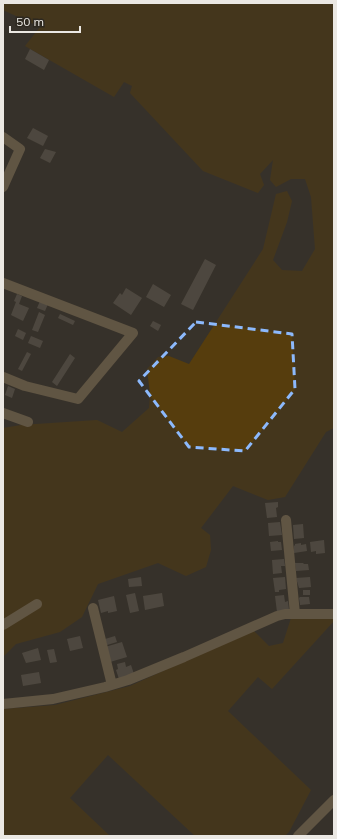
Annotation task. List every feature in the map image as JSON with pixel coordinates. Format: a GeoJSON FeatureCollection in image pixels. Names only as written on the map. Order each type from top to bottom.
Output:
{"type":"FeatureCollection","features":[{"type":"Feature","properties":{"kind":"street"},"geometry":{"type":"LineString","coordinates":[[3,137],[20,149],[3,187]]}},
{"type":"Feature","properties":{"kind":"street"},"geometry":{"type":"LineString","coordinates":[[3,283],[132,333],[78,399],[25,386],[3,377]]}},
{"type":"Feature","properties":{"kind":"street"},"geometry":{"type":"LineString","coordinates":[[3,413],[28,422]]}},
{"type":"Feature","properties":{"kind":"street"},"geometry":{"type":"LineString","coordinates":[[286,520],[295,614]]}},
{"type":"Feature","properties":{"kind":"street"},"geometry":{"type":"LineString","coordinates":[[3,625],[36,604]]}},
{"type":"Feature","properties":{"kind":"street"},"geometry":{"type":"LineString","coordinates":[[93,608],[112,685]]}},
{"type":"Feature","properties":{"kind":"street"},"geometry":{"type":"LineString","coordinates":[[3,704],[52,699],[128,680],[277,616],[295,614],[334,614]]}},
{"type":"Feature","properties":{"kind":"street"},"geometry":{"type":"LineString","coordinates":[[298,836],[334,800]]}},
{"type":"Feature","properties":{"kind":"highlighted area"},"geometry":{"type":"Polygon","coordinates":[[[196,322],[292,334],[295,389],[245,451],[189,447],[139,381],[196,322]]]}},
{"type":"Feature","properties":{"kind":"shaded area"},"geometry":{"type":"Polygon","coordinates":[[[3,3],[334,3],[334,428],[326,432],[285,497],[268,500],[233,486],[201,528],[210,535],[211,550],[206,567],[186,576],[158,563],[98,584],[82,617],[60,632],[16,644],[3,657],[3,428],[21,425],[97,420],[122,432],[149,408],[150,394],[147,369],[158,357],[169,356],[189,364],[263,249],[276,194],[287,191],[292,201],[287,222],[273,260],[282,270],[302,271],[315,249],[311,197],[305,179],[291,179],[276,187],[270,180],[273,160],[260,174],[264,185],[258,193],[203,171],[130,93],[132,86],[124,82],[114,97],[25,46],[40,27],[3,10],[3,3]]]}},
{"type":"Feature","properties":{"kind":"shaded area"},"geometry":{"type":"Polygon","coordinates":[[[291,618],[334,619],[334,621],[272,689],[258,677],[228,711],[311,790],[289,832],[285,836],[195,836],[108,755],[70,798],[110,836],[3,836],[3,709],[55,705],[130,686],[253,630],[269,646],[283,643],[291,618]]]}},
{"type":"Feature","properties":{"kind":"building"},"geometry":{"type":"Polygon","coordinates":[[[30,49],[49,60],[44,70],[25,59],[30,49]]]}},
{"type":"Feature","properties":{"kind":"building"},"geometry":{"type":"Polygon","coordinates":[[[33,128],[48,136],[43,146],[27,138],[33,128]]]}},
{"type":"Feature","properties":{"kind":"building"},"geometry":{"type":"Polygon","coordinates":[[[45,149],[56,152],[50,163],[40,158],[45,149]]]}},
{"type":"Feature","properties":{"kind":"building"},"geometry":{"type":"Polygon","coordinates":[[[205,259],[216,265],[193,310],[181,304],[205,259]]]}},
{"type":"Feature","properties":{"kind":"building"},"geometry":{"type":"Polygon","coordinates":[[[153,284],[171,295],[164,307],[146,297],[153,284]]]}},
{"type":"Feature","properties":{"kind":"building"},"geometry":{"type":"Polygon","coordinates":[[[126,288],[142,298],[131,315],[113,303],[120,293],[122,295],[126,288]]]}},
{"type":"Feature","properties":{"kind":"building"},"geometry":{"type":"Polygon","coordinates":[[[17,294],[22,296],[19,304],[29,308],[23,321],[11,315],[16,302],[14,301],[17,294]]]}},
{"type":"Feature","properties":{"kind":"building"},"geometry":{"type":"Polygon","coordinates":[[[40,301],[48,304],[45,311],[37,308],[40,301]]]}},
{"type":"Feature","properties":{"kind":"building"},"geometry":{"type":"Polygon","coordinates":[[[39,312],[45,315],[38,332],[32,330],[39,312]]]}},
{"type":"Feature","properties":{"kind":"building"},"geometry":{"type":"Polygon","coordinates":[[[60,314],[75,321],[73,325],[58,318],[60,314]]]}},
{"type":"Feature","properties":{"kind":"building"},"geometry":{"type":"Polygon","coordinates":[[[153,321],[161,325],[158,331],[150,326],[153,321]]]}},
{"type":"Feature","properties":{"kind":"building"},"geometry":{"type":"Polygon","coordinates":[[[18,329],[26,333],[23,340],[15,336],[18,329]]]}},
{"type":"Feature","properties":{"kind":"building"},"geometry":{"type":"Polygon","coordinates":[[[31,336],[43,341],[40,348],[28,343],[31,336]]]}},
{"type":"Feature","properties":{"kind":"building"},"geometry":{"type":"Polygon","coordinates":[[[27,352],[31,354],[22,371],[18,369],[27,352]]]}},
{"type":"Feature","properties":{"kind":"building"},"geometry":{"type":"Polygon","coordinates":[[[70,354],[75,358],[57,386],[52,382],[70,354]]]}},
{"type":"Feature","properties":{"kind":"building"},"geometry":{"type":"Polygon","coordinates":[[[8,386],[15,389],[12,398],[5,395],[8,386]]]}},
{"type":"Feature","properties":{"kind":"building"},"geometry":{"type":"Polygon","coordinates":[[[278,502],[278,507],[276,508],[277,517],[267,518],[265,503],[278,502]]]}},
{"type":"Feature","properties":{"kind":"building"},"geometry":{"type":"Polygon","coordinates":[[[280,522],[282,535],[269,536],[268,523],[280,522]]]}},
{"type":"Feature","properties":{"kind":"building"},"geometry":{"type":"Polygon","coordinates":[[[303,524],[304,538],[294,539],[293,525],[303,524]]]}},
{"type":"Feature","properties":{"kind":"building"},"geometry":{"type":"Polygon","coordinates":[[[324,540],[325,553],[316,554],[316,551],[311,552],[310,542],[324,540]]]}},
{"type":"Feature","properties":{"kind":"building"},"geometry":{"type":"Polygon","coordinates":[[[270,542],[281,542],[282,550],[271,551],[270,542]]]}},
{"type":"Feature","properties":{"kind":"building"},"geometry":{"type":"Polygon","coordinates":[[[301,543],[301,545],[306,544],[307,551],[294,553],[295,544],[301,543]]]}},
{"type":"Feature","properties":{"kind":"building"},"geometry":{"type":"Polygon","coordinates":[[[284,559],[285,566],[281,566],[282,573],[273,574],[272,560],[284,559]]]}},
{"type":"Feature","properties":{"kind":"building"},"geometry":{"type":"Polygon","coordinates":[[[295,563],[308,564],[309,570],[296,571],[295,563]]]}},
{"type":"Feature","properties":{"kind":"building"},"geometry":{"type":"Polygon","coordinates":[[[141,577],[142,586],[129,587],[128,579],[141,577]]]}},
{"type":"Feature","properties":{"kind":"building"},"geometry":{"type":"Polygon","coordinates":[[[285,577],[286,589],[275,592],[273,578],[285,577]]]}},
{"type":"Feature","properties":{"kind":"building"},"geometry":{"type":"Polygon","coordinates":[[[310,577],[311,587],[299,588],[296,578],[310,577]]]}},
{"type":"Feature","properties":{"kind":"building"},"geometry":{"type":"Polygon","coordinates":[[[303,590],[310,590],[310,595],[303,595],[303,590]]]}},
{"type":"Feature","properties":{"kind":"building"},"geometry":{"type":"Polygon","coordinates":[[[135,593],[139,611],[130,613],[126,595],[135,593]]]}},
{"type":"Feature","properties":{"kind":"building"},"geometry":{"type":"Polygon","coordinates":[[[162,593],[164,606],[145,610],[143,596],[162,593]]]}},
{"type":"Feature","properties":{"kind":"building"},"geometry":{"type":"Polygon","coordinates":[[[284,595],[285,602],[288,601],[289,610],[277,612],[275,596],[284,595]]]}},
{"type":"Feature","properties":{"kind":"building"},"geometry":{"type":"Polygon","coordinates":[[[114,596],[117,611],[101,613],[98,600],[114,596]]]}},
{"type":"Feature","properties":{"kind":"building"},"geometry":{"type":"Polygon","coordinates":[[[300,597],[309,597],[310,604],[300,605],[300,597]]]}},
{"type":"Feature","properties":{"kind":"building"},"geometry":{"type":"Polygon","coordinates":[[[80,636],[83,648],[70,651],[67,639],[80,636]]]}},
{"type":"Feature","properties":{"kind":"building"},"geometry":{"type":"Polygon","coordinates":[[[115,636],[117,642],[107,645],[105,639],[115,636]]]}},
{"type":"Feature","properties":{"kind":"building"},"geometry":{"type":"Polygon","coordinates":[[[122,642],[127,657],[110,662],[105,647],[122,642]]]}},
{"type":"Feature","properties":{"kind":"building"},"geometry":{"type":"Polygon","coordinates":[[[38,648],[41,660],[26,663],[22,653],[38,648]]]}},
{"type":"Feature","properties":{"kind":"building"},"geometry":{"type":"Polygon","coordinates":[[[54,649],[57,662],[50,663],[47,650],[54,649]]]}},
{"type":"Feature","properties":{"kind":"building"},"geometry":{"type":"Polygon","coordinates":[[[125,662],[126,667],[131,665],[134,674],[119,679],[116,670],[118,669],[117,664],[125,662]]]}},
{"type":"Feature","properties":{"kind":"building"},"geometry":{"type":"Polygon","coordinates":[[[39,672],[41,683],[23,686],[21,675],[39,672]]]}}]}
